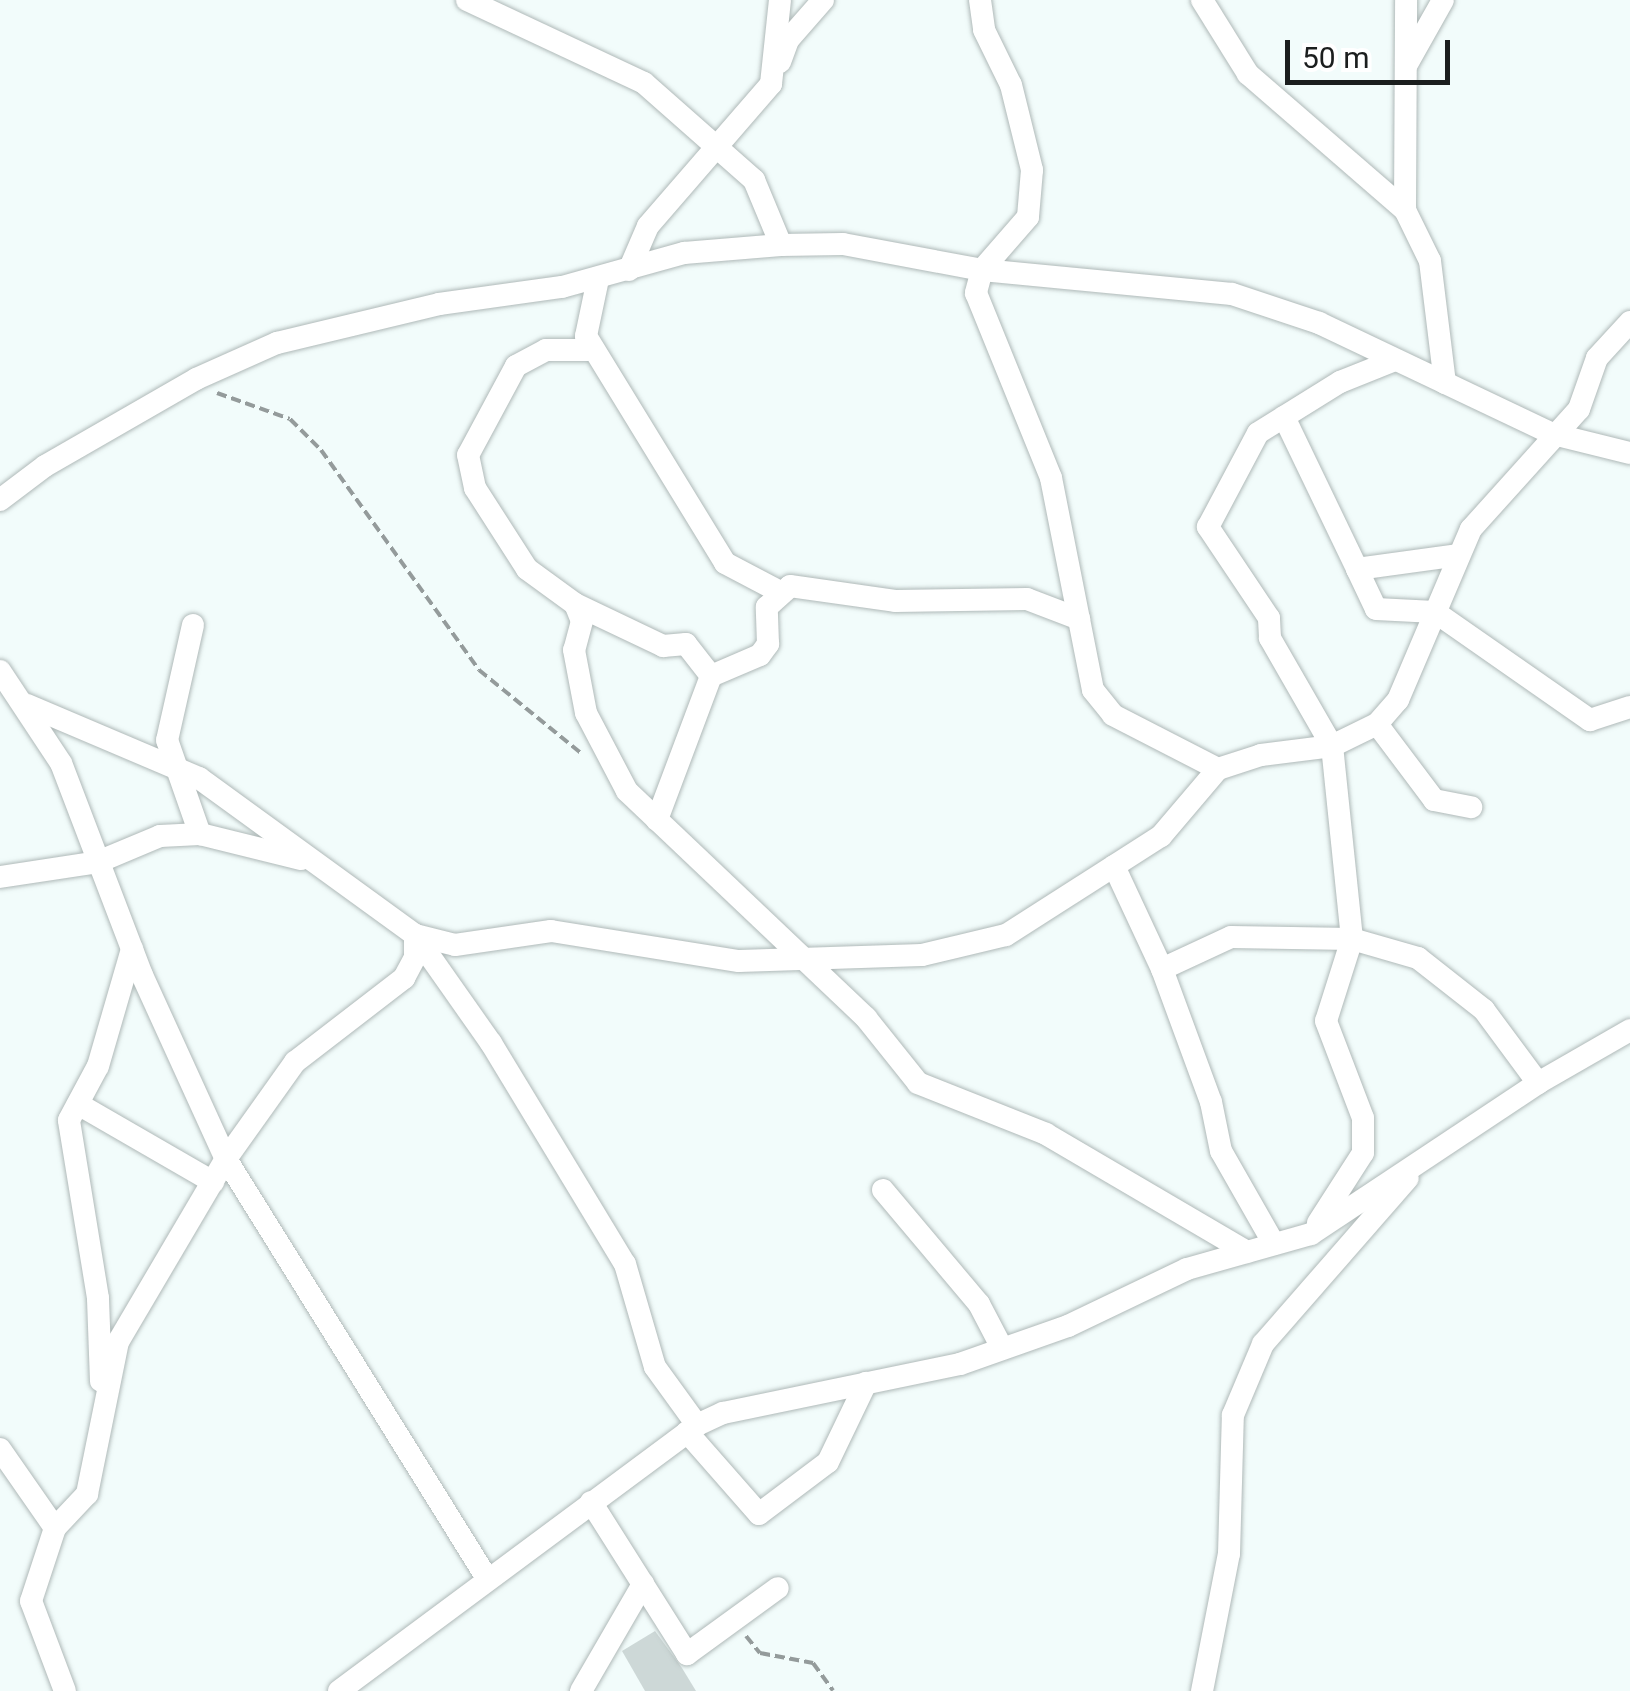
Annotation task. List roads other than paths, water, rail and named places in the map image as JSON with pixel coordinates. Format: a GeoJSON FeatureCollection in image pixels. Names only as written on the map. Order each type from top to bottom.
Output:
{"type":"FeatureCollection","features":[{"type":"Feature","properties":{"kind":"street"},"geometry":{"type":"LineString","coordinates":[[467,0],[644,83],[719,144],[754,180],[782,245]]}},
{"type":"Feature","properties":{"kind":"street"},"geometry":{"type":"LineString","coordinates":[[771,84],[780,0]]}},
{"type":"Feature","properties":{"kind":"street"},"geometry":{"type":"LineString","coordinates":[[629,270],[648,226],[771,84],[788,40],[824,0]]}},
{"type":"Feature","properties":{"kind":"street"},"geometry":{"type":"LineString","coordinates":[[980,0],[984,30],[1011,85],[1032,170],[1028,217],[1011,244],[982,270],[976,293],[1051,478],[1094,690],[1113,715],[1218,769]]}},
{"type":"Feature","properties":{"kind":"street"},"geometry":{"type":"LineString","coordinates":[[1202,0],[1248,74],[1405,210],[1430,261],[1444,383]]}},
{"type":"Feature","properties":{"kind":"street"},"geometry":{"type":"LineString","coordinates":[[1405,210],[1406,0]]}},
{"type":"Feature","properties":{"kind":"street"},"geometry":{"type":"LineString","coordinates":[[1406,68],[1443,0]]}},
{"type":"Feature","properties":{"kind":"street"},"geometry":{"type":"LineString","coordinates":[[0,500],[45,466],[196,379],[314,332],[598,279],[684,253],[782,245],[882,248],[982,270],[1232,294],[1280,308],[1553,434],[1630,453]]}},
{"type":"Feature","properties":{"kind":"street"},"geometry":{"type":"LineString","coordinates":[[598,279],[586,336],[594,350],[725,563],[782,593]]}},
{"type":"Feature","properties":{"kind":"street"},"geometry":{"type":"LineString","coordinates":[[415,935],[455,945],[550,931],[739,962],[922,955],[1006,935],[1160,836],[1218,769],[1261,755],[1332,746],[1378,724],[1398,700],[1470,529],[1578,409],[1597,358],[1630,322]]}},
{"type":"Feature","properties":{"kind":"street"},"geometry":{"type":"LineString","coordinates":[[594,350],[546,350],[516,366],[468,454],[475,488],[527,569],[574,604],[663,646],[686,644],[711,676]]}},
{"type":"Feature","properties":{"kind":"street"},"geometry":{"type":"LineString","coordinates":[[1310,1234],[1363,1154],[1364,1118],[1326,1020],[1352,939],[1332,746],[1270,638],[1268,618],[1208,527],[1258,433],[1340,382],[1395,360]]}},
{"type":"Feature","properties":{"kind":"street"},"geometry":{"type":"LineString","coordinates":[[1284,417],[1376,609],[1435,612],[1590,720],[1630,706]]}},
{"type":"Feature","properties":{"kind":"street"},"geometry":{"type":"LineString","coordinates":[[1357,569],[1459,555]]}},
{"type":"Feature","properties":{"kind":"street"},"geometry":{"type":"LineString","coordinates":[[657,820],[711,676],[760,654],[768,644],[767,608],[790,586],[895,601],[1027,599],[1079,619]]}},
{"type":"Feature","properties":{"kind":"street"},"geometry":{"type":"LineString","coordinates":[[574,604],[582,621],[574,650],[586,713],[627,791],[798,959],[866,1018],[918,1082],[1046,1134],[1247,1252]]}},
{"type":"Feature","properties":{"kind":"street"},"geometry":{"type":"LineString","coordinates":[[193,626],[167,740],[200,834]]}},
{"type":"Feature","properties":{"kind":"street"},"geometry":{"type":"LineString","coordinates":[[0,670],[27,704],[61,764],[132,949],[226,1159],[487,1578]]}},
{"type":"Feature","properties":{"kind":"street"},"geometry":{"type":"LineString","coordinates":[[27,704],[174,768],[415,935],[491,1043],[625,1264],[656,1368],[692,1428],[758,1514],[828,1462],[866,1383]]}},
{"type":"Feature","properties":{"kind":"street"},"geometry":{"type":"LineString","coordinates":[[1378,724],[1434,800],[1472,807]]}},
{"type":"Feature","properties":{"kind":"street"},"geometry":{"type":"LineString","coordinates":[[0,877],[98,862],[160,836],[200,834],[314,862]]}},
{"type":"Feature","properties":{"kind":"street"},"geometry":{"type":"LineString","coordinates":[[1114,866],[1162,969],[1211,1102],[1221,1151],[1274,1244]]}},
{"type":"Feature","properties":{"kind":"street"},"geometry":{"type":"LineString","coordinates":[[64,1691],[31,1600],[55,1528],[87,1494],[118,1342],[226,1159],[295,1062],[404,978],[415,957],[415,935]]}},
{"type":"Feature","properties":{"kind":"street"},"geometry":{"type":"LineString","coordinates":[[1162,969],[1230,937],[1352,939],[1418,958],[1484,1010],[1538,1083]]}},
{"type":"Feature","properties":{"kind":"street"},"geometry":{"type":"LineString","coordinates":[[102,1421],[98,1298],[69,1120],[98,1066],[132,949]]}},
{"type":"Feature","properties":{"kind":"street"},"geometry":{"type":"LineString","coordinates":[[339,1691],[692,1428],[723,1412],[866,1383],[1002,1348],[1068,1326],[1187,1268],[1310,1234],[1538,1083],[1630,1030]]}},
{"type":"Feature","properties":{"kind":"street"},"geometry":{"type":"LineString","coordinates":[[78,1104],[213,1182]]}},
{"type":"Feature","properties":{"kind":"street"},"geometry":{"type":"LineString","coordinates":[[1202,1691],[1230,1554],[1233,1415],[1263,1344],[1429,1154]]}},
{"type":"Feature","properties":{"kind":"street"},"geometry":{"type":"LineString","coordinates":[[883,1190],[979,1304],[1002,1348]]}},
{"type":"Feature","properties":{"kind":"street"},"geometry":{"type":"LineString","coordinates":[[0,1449],[55,1528]]}},
{"type":"Feature","properties":{"kind":"street"},"geometry":{"type":"LineString","coordinates":[[591,1502],[687,1654],[778,1588]]}},
{"type":"Feature","properties":{"kind":"street"},"geometry":{"type":"LineString","coordinates":[[581,1691],[643,1584]]}}]}
